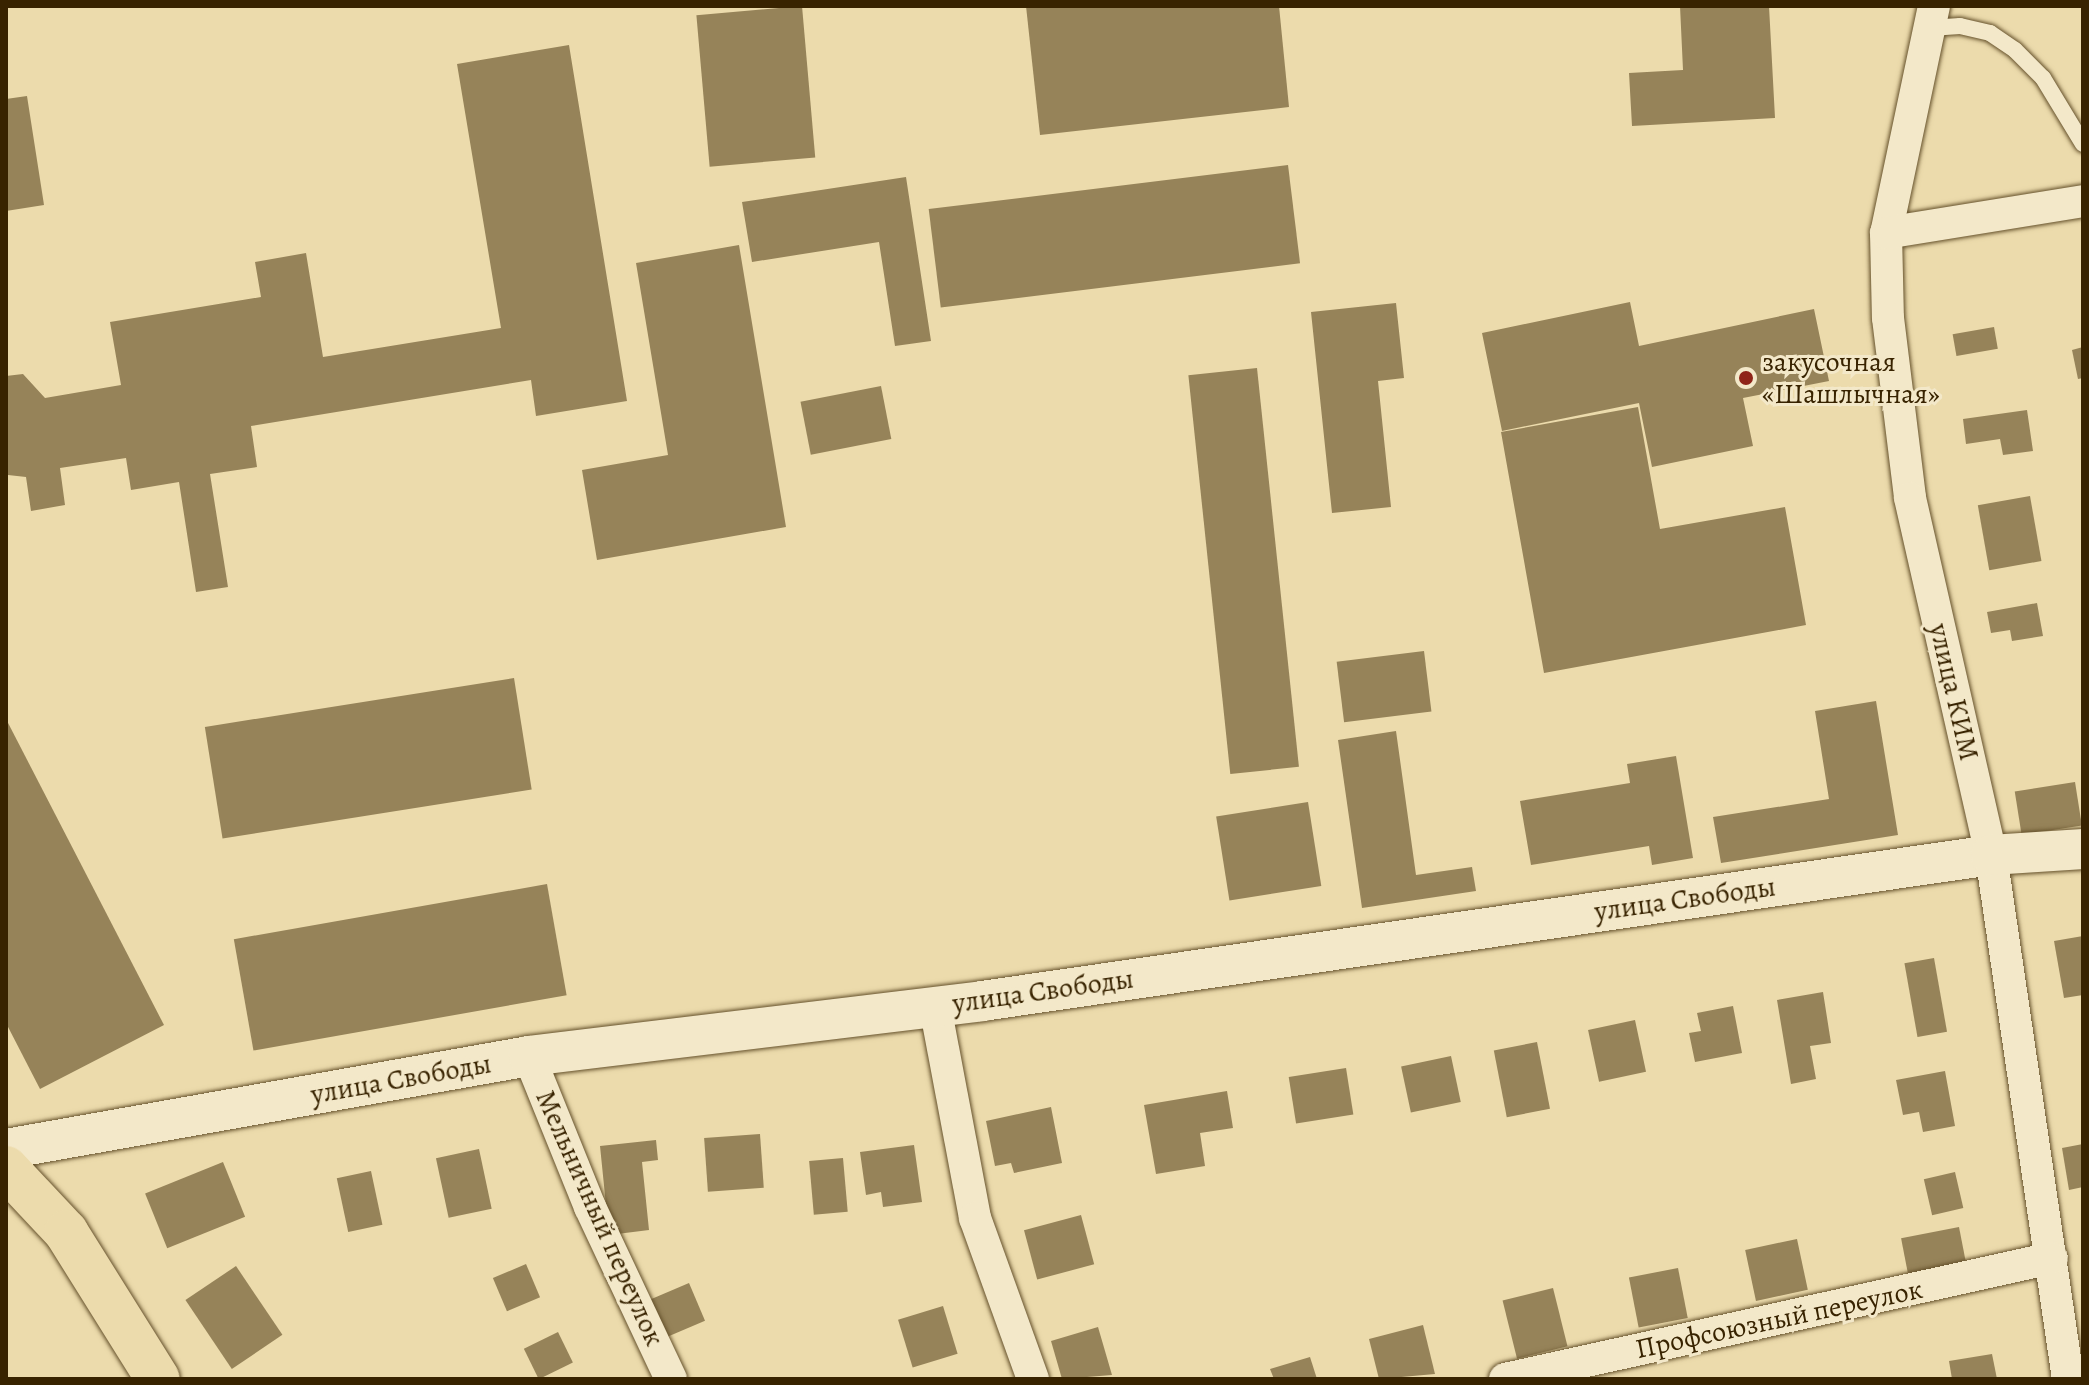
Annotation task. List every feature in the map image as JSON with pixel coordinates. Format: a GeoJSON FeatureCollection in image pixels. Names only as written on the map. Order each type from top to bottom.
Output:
{"type":"FeatureCollection","features":[{"type":"Feature","properties":{"kind":"main road"},"geometry":{"type":"LineString","coordinates":[[6,1168],[66,1232],[158,1379]]}},
{"type":"Feature","properties":{"kind":"street","name":"улица КИМ"},"geometry":{"type":"LineString","coordinates":[[1932,17],[1886,233],[1888,318],[1910,498],[1991,855],[2068,1379]]}},
{"type":"Feature","properties":{"kind":"street"},"geometry":{"type":"LineString","coordinates":[[1886,233],[2083,201]]}},
{"type":"Feature","properties":{"kind":"street","name":"улица Свободы"},"geometry":{"type":"LineString","coordinates":[[6,1149],[529,1056],[935,1006],[1991,855],[2083,849]]}},
{"type":"Feature","properties":{"kind":"street"},"geometry":{"type":"LineString","coordinates":[[935,1006],[975,1218],[1033,1379]]}},
{"type":"Feature","properties":{"kind":"street","name":"Мельничный переулок"},"geometry":{"type":"LineString","coordinates":[[529,1056],[590,1207],[671,1379]]}},
{"type":"Feature","properties":{"kind":"street","name":"Профсоюзный переулок"},"geometry":{"type":"LineString","coordinates":[[1505,1379],[2052,1258]]}},
{"type":"Feature","properties":{"kind":"lane"},"geometry":{"type":"LineString","coordinates":[[1932,17],[1990,33],[2015,50],[2043,78],[2083,144]]}},
{"type":"Feature","properties":{"kind":"building"},"geometry":{"type":"Polygon","coordinates":[[[802,6],[815,157],[710,167],[696,15],[802,6]]]}},
{"type":"Feature","properties":{"kind":"building"},"geometry":{"type":"Polygon","coordinates":[[[1026,6],[1279,6],[1289,107],[1040,135],[1026,6]]]}},
{"type":"Feature","properties":{"kind":"building"},"geometry":{"type":"Polygon","coordinates":[[[1680,6],[1769,6],[1775,118],[1632,126],[1629,73],[1683,70],[1680,6]]]}},
{"type":"Feature","properties":{"kind":"building"},"geometry":{"type":"Polygon","coordinates":[[[569,45],[627,401],[536,416],[531,380],[251,426],[257,467],[210,474],[228,587],[196,592],[179,482],[131,490],[126,458],[60,468],[65,505],[31,511],[26,477],[8,475],[6,479],[6,376],[23,374],[45,398],[121,385],[110,322],[261,297],[255,262],[306,253],[323,357],[501,328],[457,64],[569,45]]]}},
{"type":"Feature","properties":{"kind":"building"},"geometry":{"type":"Polygon","coordinates":[[[27,96],[44,205],[6,211],[6,99],[27,96]]]}},
{"type":"Feature","properties":{"kind":"building"},"geometry":{"type":"Polygon","coordinates":[[[1288,165],[1300,263],[941,307],[929,209],[1288,165]]]}},
{"type":"Feature","properties":{"kind":"building"},"geometry":{"type":"Polygon","coordinates":[[[906,177],[931,341],[895,346],[879,242],[752,262],[742,202],[906,177]]]}},
{"type":"Feature","properties":{"kind":"building"},"geometry":{"type":"Polygon","coordinates":[[[739,245],[786,527],[597,560],[582,470],[668,455],[636,263],[739,245]]]}},
{"type":"Feature","properties":{"kind":"building"},"geometry":{"type":"Polygon","coordinates":[[[1630,302],[1639,346],[1814,309],[1829,381],[1743,398],[1753,446],[1652,467],[1639,403],[1502,431],[1482,333],[1630,302]]]}},
{"type":"Feature","properties":{"kind":"building"},"geometry":{"type":"Polygon","coordinates":[[[1396,303],[1404,378],[1378,381],[1391,507],[1332,513],[1311,312],[1396,303]]]}},
{"type":"Feature","properties":{"kind":"building"},"geometry":{"type":"Polygon","coordinates":[[[1994,327],[1998,349],[1956,356],[1953,334],[1994,327]]]}},
{"type":"Feature","properties":{"kind":"building"},"geometry":{"type":"Polygon","coordinates":[[[2083,347],[2083,378],[2078,379],[2072,350],[2083,347]]]}},
{"type":"Feature","properties":{"kind":"building"},"geometry":{"type":"Polygon","coordinates":[[[1257,368],[1299,767],[1230,774],[1188,375],[1257,368]]]}},
{"type":"Feature","properties":{"kind":"building"},"geometry":{"type":"Polygon","coordinates":[[[881,386],[891,439],[811,455],[801,402],[881,386]]]}},
{"type":"Feature","properties":{"kind":"building"},"geometry":{"type":"Polygon","coordinates":[[[1638,407],[1660,529],[1785,507],[1806,625],[1544,673],[1501,432],[1638,407]]]}},
{"type":"Feature","properties":{"kind":"building"},"geometry":{"type":"Polygon","coordinates":[[[2027,410],[2033,451],[2003,455],[2000,439],[1966,444],[1963,419],[2027,410]]]}},
{"type":"Feature","properties":{"kind":"building"},"geometry":{"type":"Polygon","coordinates":[[[2030,496],[2041,561],[1989,570],[1978,505],[2030,496]]]}},
{"type":"Feature","properties":{"kind":"building"},"geometry":{"type":"Polygon","coordinates":[[[2037,603],[2043,636],[2012,641],[2010,630],[1991,633],[1987,612],[2037,603]]]}},
{"type":"Feature","properties":{"kind":"building"},"geometry":{"type":"Polygon","coordinates":[[[1424,651],[1431,712],[1344,722],[1337,662],[1424,651]]]}},
{"type":"Feature","properties":{"kind":"building"},"geometry":{"type":"Polygon","coordinates":[[[514,678],[532,790],[223,839],[205,727],[514,678]]]}},
{"type":"Feature","properties":{"kind":"building"},"geometry":{"type":"Polygon","coordinates":[[[1876,701],[1898,835],[1721,863],[1713,817],[1829,799],[1815,711],[1876,701]]]}},
{"type":"Feature","properties":{"kind":"building"},"geometry":{"type":"Polygon","coordinates":[[[6,719],[164,1025],[40,1089],[6,1023],[6,719]]]}},
{"type":"Feature","properties":{"kind":"building"},"geometry":{"type":"Polygon","coordinates":[[[1396,731],[1416,875],[1472,867],[1476,891],[1362,908],[1338,740],[1396,731]]]}},
{"type":"Feature","properties":{"kind":"building"},"geometry":{"type":"Polygon","coordinates":[[[1676,756],[1693,858],[1652,865],[1649,846],[1531,865],[1520,801],[1630,783],[1627,764],[1676,756]]]}},
{"type":"Feature","properties":{"kind":"building"},"geometry":{"type":"Polygon","coordinates":[[[2075,782],[2082,825],[2022,835],[2015,792],[2075,782]]]}},
{"type":"Feature","properties":{"kind":"building"},"geometry":{"type":"Polygon","coordinates":[[[1308,802],[1321,886],[1229,901],[1216,817],[1308,802]]]}},
{"type":"Feature","properties":{"kind":"building"},"geometry":{"type":"Polygon","coordinates":[[[547,884],[567,995],[253,1051],[234,939],[547,884]]]}},
{"type":"Feature","properties":{"kind":"building"},"geometry":{"type":"Polygon","coordinates":[[[2083,936],[2083,995],[2064,998],[2054,941],[2083,936]]]}},
{"type":"Feature","properties":{"kind":"building"},"geometry":{"type":"Polygon","coordinates":[[[1934,958],[1947,1032],[1917,1037],[1904,963],[1934,958]]]}},
{"type":"Feature","properties":{"kind":"building"},"geometry":{"type":"Polygon","coordinates":[[[1823,992],[1831,1043],[1810,1046],[1816,1079],[1791,1084],[1777,1000],[1823,992]]]}},
{"type":"Feature","properties":{"kind":"building"},"geometry":{"type":"Polygon","coordinates":[[[1733,1006],[1742,1053],[1695,1062],[1689,1033],[1701,1031],[1697,1013],[1733,1006]]]}},
{"type":"Feature","properties":{"kind":"building"},"geometry":{"type":"Polygon","coordinates":[[[1635,1020],[1646,1072],[1599,1082],[1588,1030],[1635,1020]]]}},
{"type":"Feature","properties":{"kind":"building"},"geometry":{"type":"Polygon","coordinates":[[[1537,1042],[1550,1109],[1507,1117],[1494,1050],[1537,1042]]]}},
{"type":"Feature","properties":{"kind":"building"},"geometry":{"type":"Polygon","coordinates":[[[1451,1056],[1461,1102],[1411,1113],[1401,1067],[1451,1056]]]}},
{"type":"Feature","properties":{"kind":"building"},"geometry":{"type":"Polygon","coordinates":[[[1346,1068],[1353,1114],[1296,1123],[1289,1077],[1346,1068]]]}},
{"type":"Feature","properties":{"kind":"building"},"geometry":{"type":"Polygon","coordinates":[[[1945,1071],[1955,1126],[1923,1132],[1919,1112],[1903,1115],[1896,1080],[1945,1071]]]}},
{"type":"Feature","properties":{"kind":"building"},"geometry":{"type":"Polygon","coordinates":[[[1227,1091],[1233,1128],[1200,1133],[1205,1166],[1156,1174],[1144,1105],[1227,1091]]]}},
{"type":"Feature","properties":{"kind":"building"},"geometry":{"type":"Polygon","coordinates":[[[1051,1107],[1062,1163],[1014,1173],[1011,1163],[995,1166],[986,1121],[1051,1107]]]}},
{"type":"Feature","properties":{"kind":"building"},"geometry":{"type":"Polygon","coordinates":[[[760,1134],[764,1188],[708,1192],[704,1138],[760,1134]]]}},
{"type":"Feature","properties":{"kind":"building"},"geometry":{"type":"Polygon","coordinates":[[[656,1140],[658,1160],[642,1162],[649,1230],[609,1235],[600,1146],[656,1140]]]}},
{"type":"Feature","properties":{"kind":"building"},"geometry":{"type":"Polygon","coordinates":[[[2083,1144],[2083,1187],[2069,1190],[2062,1148],[2083,1144]]]}},
{"type":"Feature","properties":{"kind":"building"},"geometry":{"type":"Polygon","coordinates":[[[914,1145],[922,1202],[883,1207],[881,1192],[866,1195],[860,1152],[914,1145]]]}},
{"type":"Feature","properties":{"kind":"building"},"geometry":{"type":"Polygon","coordinates":[[[479,1149],[492,1209],[449,1218],[436,1158],[479,1149]]]}},
{"type":"Feature","properties":{"kind":"building"},"geometry":{"type":"Polygon","coordinates":[[[843,1158],[848,1212],[814,1215],[809,1161],[843,1158]]]}},
{"type":"Feature","properties":{"kind":"building"},"geometry":{"type":"Polygon","coordinates":[[[223,1162],[245,1217],[167,1248],[145,1193],[223,1162]]]}},
{"type":"Feature","properties":{"kind":"building"},"geometry":{"type":"Polygon","coordinates":[[[371,1171],[382,1225],[348,1232],[337,1178],[371,1171]]]}},
{"type":"Feature","properties":{"kind":"building"},"geometry":{"type":"Polygon","coordinates":[[[1955,1172],[1963,1208],[1932,1215],[1924,1179],[1955,1172]]]}},
{"type":"Feature","properties":{"kind":"building"},"geometry":{"type":"Polygon","coordinates":[[[1081,1215],[1094,1264],[1037,1280],[1024,1230],[1081,1215]]]}},
{"type":"Feature","properties":{"kind":"building"},"geometry":{"type":"Polygon","coordinates":[[[1959,1227],[1966,1264],[1908,1276],[1901,1238],[1959,1227]]]}},
{"type":"Feature","properties":{"kind":"building"},"geometry":{"type":"Polygon","coordinates":[[[1797,1239],[1808,1290],[1756,1301],[1745,1250],[1797,1239]]]}},
{"type":"Feature","properties":{"kind":"building"},"geometry":{"type":"Polygon","coordinates":[[[526,1264],[540,1297],[507,1311],[493,1278],[526,1264]]]}},
{"type":"Feature","properties":{"kind":"building"},"geometry":{"type":"Polygon","coordinates":[[[236,1266],[282,1335],[232,1369],[185,1300],[236,1266]]]}},
{"type":"Feature","properties":{"kind":"building"},"geometry":{"type":"Polygon","coordinates":[[[1678,1268],[1688,1318],[1639,1328],[1629,1278],[1678,1268]]]}},
{"type":"Feature","properties":{"kind":"building"},"geometry":{"type":"Polygon","coordinates":[[[689,1283],[705,1321],[658,1341],[642,1303],[689,1283]]]}},
{"type":"Feature","properties":{"kind":"building"},"geometry":{"type":"Polygon","coordinates":[[[1553,1288],[1568,1346],[1517,1359],[1503,1301],[1553,1288]]]}},
{"type":"Feature","properties":{"kind":"building"},"geometry":{"type":"Polygon","coordinates":[[[943,1306],[958,1354],[913,1368],[898,1320],[943,1306]]]}},
{"type":"Feature","properties":{"kind":"building"},"geometry":{"type":"Polygon","coordinates":[[[1423,1325],[1435,1374],[1379,1379],[1369,1339],[1423,1325]]]}},
{"type":"Feature","properties":{"kind":"building"},"geometry":{"type":"Polygon","coordinates":[[[1098,1327],[1112,1375],[1062,1379],[1051,1341],[1098,1327]]]}},
{"type":"Feature","properties":{"kind":"building"},"geometry":{"type":"Polygon","coordinates":[[[558,1332],[573,1363],[539,1379],[524,1349],[558,1332]]]}},
{"type":"Feature","properties":{"kind":"building"},"geometry":{"type":"Polygon","coordinates":[[[1992,1354],[1997,1379],[1952,1379],[1949,1361],[1992,1354]]]}},
{"type":"Feature","properties":{"kind":"building"},"geometry":{"type":"Polygon","coordinates":[[[1310,1357],[1317,1379],[1274,1379],[1270,1369],[1310,1357]]]}},
{"type":"Feature","properties":{"kind":"place","name":"закусочная «Шашлычная»"},"geometry":{"type":"Point","coordinates":[1746,378]}}]}
